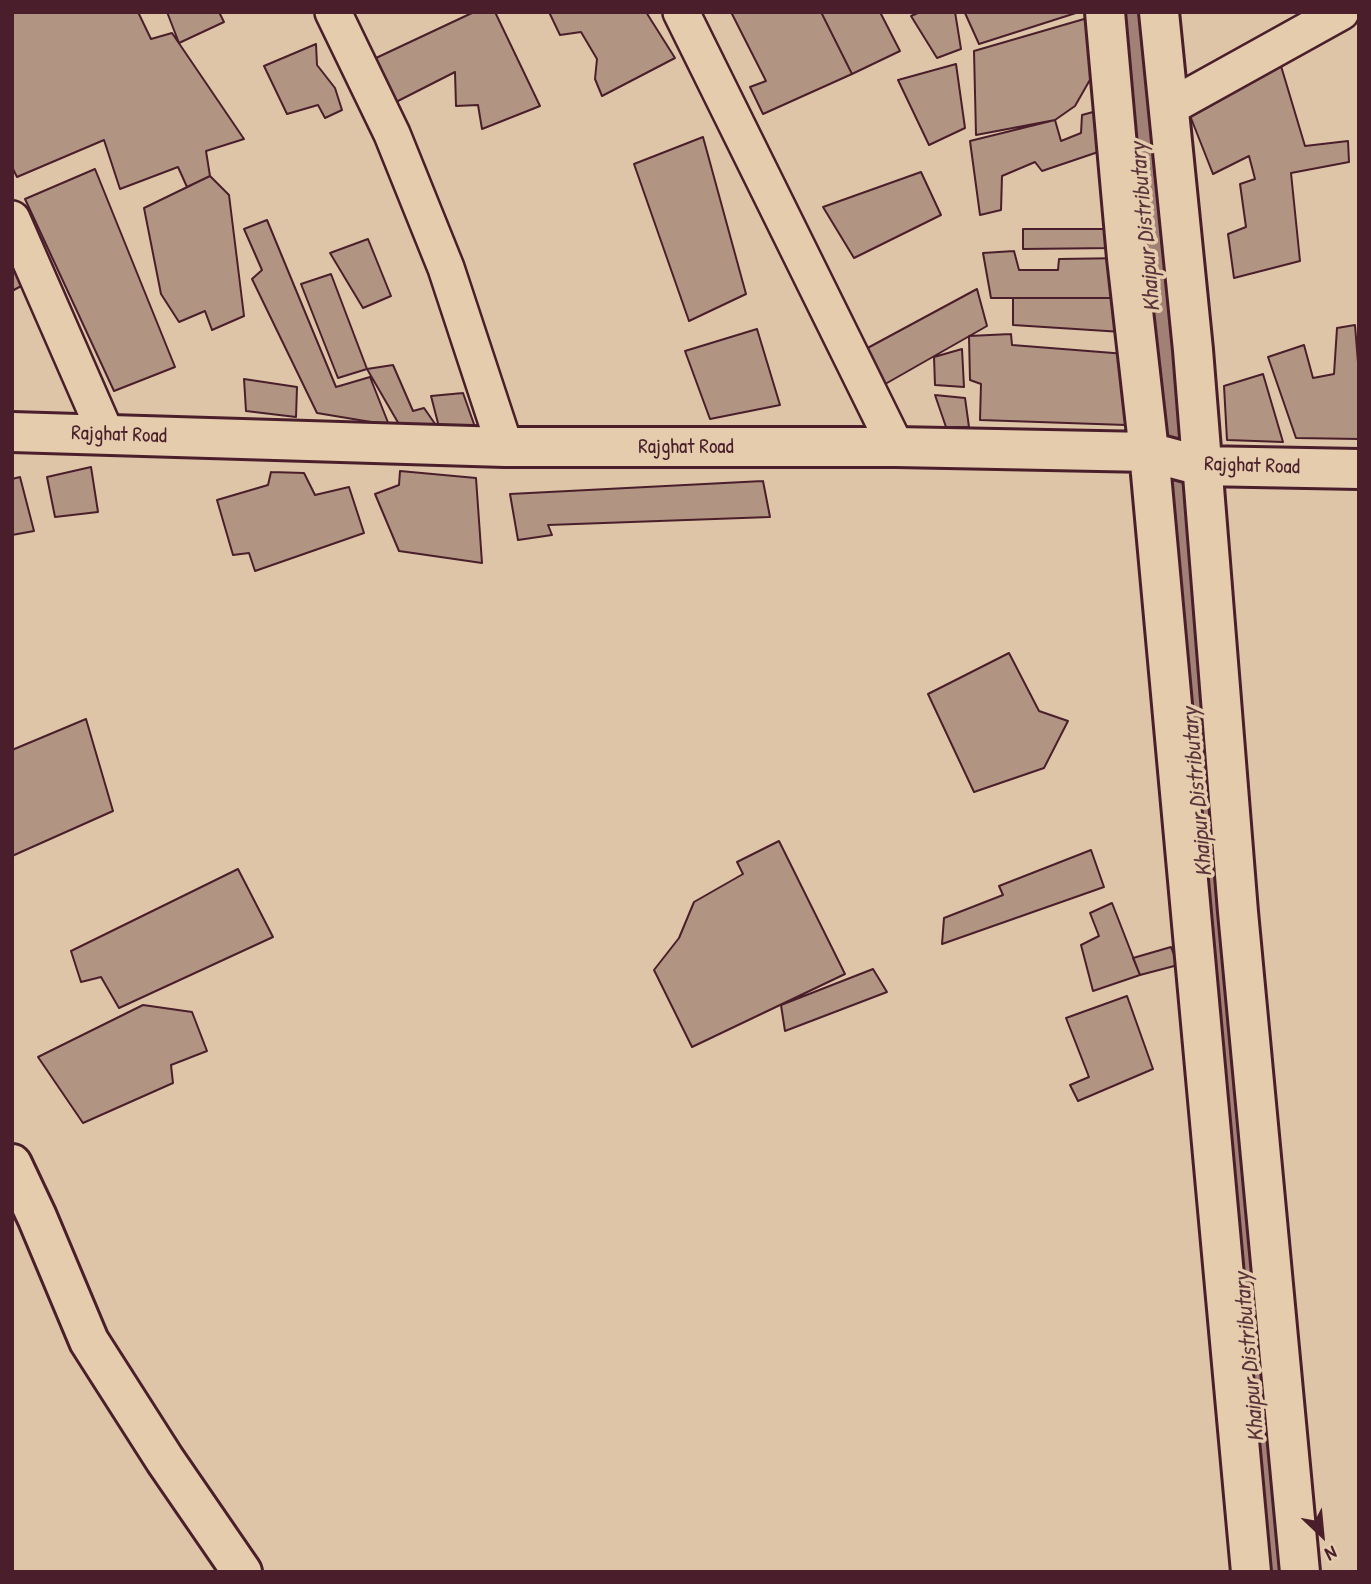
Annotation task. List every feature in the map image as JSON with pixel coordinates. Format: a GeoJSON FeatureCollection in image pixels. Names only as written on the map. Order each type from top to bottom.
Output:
{"type":"FeatureCollection","features":[{"type":"Feature","properties":{"kind":"street"},"geometry":{"type":"LineString","coordinates":[[334,12],[392,134],[446,268],[505,447]]}},
{"type":"Feature","properties":{"kind":"street"},"geometry":{"type":"LineString","coordinates":[[681,12],[895,447]]}},
{"type":"Feature","properties":{"kind":"street"},"geometry":{"type":"LineString","coordinates":[[1105,12],[1127,258],[1149,452],[1251,1572]]}},
{"type":"Feature","properties":{"kind":"street"},"geometry":{"type":"LineString","coordinates":[[1159,12],[1193,350],[1238,912],[1300,1572]]}},
{"type":"Feature","properties":{"kind":"street"},"geometry":{"type":"LineString","coordinates":[[1168,108],[1341,12]]}},
{"type":"Feature","properties":{"kind":"street"},"geometry":{"type":"LineString","coordinates":[[12,219],[106,434]]}},
{"type":"Feature","properties":{"kind":"street","name":"Rajghat Road"},"geometry":{"type":"LineString","coordinates":[[12,432],[505,447],[895,447],[1149,452],[1201,466],[1359,469]]}},
{"type":"Feature","properties":{"kind":"street"},"geometry":{"type":"LineString","coordinates":[[12,1164],[89,1341],[165,1460],[242,1572]]}},
{"type":"Feature","properties":{"kind":"building"},"geometry":{"type":"Polygon","coordinates":[[[12,12],[138,12],[151,39],[172,33],[244,139],[206,151],[210,176],[187,187],[178,167],[120,189],[104,140],[17,177],[12,167],[12,12]]]}},
{"type":"Feature","properties":{"kind":"building"},"geometry":{"type":"Polygon","coordinates":[[[167,12],[219,12],[224,22],[179,43],[167,12]]]}},
{"type":"Feature","properties":{"kind":"building"},"geometry":{"type":"Polygon","coordinates":[[[474,12],[495,12],[540,106],[482,129],[478,105],[456,106],[455,72],[392,104],[376,58],[474,12]]]}},
{"type":"Feature","properties":{"kind":"building"},"geometry":{"type":"Polygon","coordinates":[[[549,12],[646,12],[675,58],[602,96],[595,79],[597,59],[581,32],[560,35],[549,12]]]}},
{"type":"Feature","properties":{"kind":"building"},"geometry":{"type":"Polygon","coordinates":[[[731,12],[821,12],[852,74],[763,114],[750,87],[766,81],[731,12]]]}},
{"type":"Feature","properties":{"kind":"building"},"geometry":{"type":"Polygon","coordinates":[[[821,12],[880,12],[900,51],[852,74],[821,12]]]}},
{"type":"Feature","properties":{"kind":"building"},"geometry":{"type":"Polygon","coordinates":[[[920,12],[955,12],[961,49],[937,58],[911,16],[920,12]]]}},
{"type":"Feature","properties":{"kind":"building"},"geometry":{"type":"Polygon","coordinates":[[[1079,12],[979,44],[965,13],[1079,12]]]}},
{"type":"Feature","properties":{"kind":"building"},"geometry":{"type":"Polygon","coordinates":[[[1091,17],[1091,78],[1075,106],[1055,120],[976,135],[974,51],[1091,17]]]}},
{"type":"Feature","properties":{"kind":"building"},"geometry":{"type":"Polygon","coordinates":[[[316,44],[317,65],[335,88],[342,110],[325,118],[318,105],[287,114],[264,66],[316,44]]]}},
{"type":"Feature","properties":{"kind":"building"},"geometry":{"type":"Polygon","coordinates":[[[956,64],[965,128],[929,145],[898,80],[956,64]]]}},
{"type":"Feature","properties":{"kind":"building"},"geometry":{"type":"Polygon","coordinates":[[[1281,66],[1305,146],[1348,141],[1349,162],[1291,173],[1300,261],[1234,278],[1228,234],[1246,227],[1240,184],[1255,179],[1249,156],[1213,174],[1187,108],[1281,66]]]}},
{"type":"Feature","properties":{"kind":"building"},"geometry":{"type":"Polygon","coordinates":[[[1104,109],[1104,150],[1042,171],[1035,162],[1002,176],[1001,210],[980,215],[970,141],[1055,120],[1061,141],[1081,133],[1082,115],[1104,109]]]}},
{"type":"Feature","properties":{"kind":"building"},"geometry":{"type":"Polygon","coordinates":[[[703,137],[746,294],[689,321],[634,164],[703,137]]]}},
{"type":"Feature","properties":{"kind":"building"},"geometry":{"type":"Polygon","coordinates":[[[95,169],[175,367],[114,391],[25,199],[95,169]]]}},
{"type":"Feature","properties":{"kind":"building"},"geometry":{"type":"Polygon","coordinates":[[[921,172],[941,215],[854,258],[823,207],[921,172]]]}},
{"type":"Feature","properties":{"kind":"building"},"geometry":{"type":"Polygon","coordinates":[[[210,176],[229,195],[244,316],[212,330],[205,311],[179,322],[161,294],[144,208],[210,176]]]}},
{"type":"Feature","properties":{"kind":"building"},"geometry":{"type":"Polygon","coordinates":[[[267,220],[336,387],[370,377],[389,425],[317,413],[252,279],[262,270],[244,229],[267,220]]]}},
{"type":"Feature","properties":{"kind":"building"},"geometry":{"type":"Polygon","coordinates":[[[1023,229],[1112,229],[1113,248],[1023,249],[1023,229]]]}},
{"type":"Feature","properties":{"kind":"building"},"geometry":{"type":"Polygon","coordinates":[[[368,239],[391,296],[363,308],[330,253],[368,239]]]}},
{"type":"Feature","properties":{"kind":"building"},"geometry":{"type":"Polygon","coordinates":[[[1014,251],[1019,270],[1058,270],[1059,259],[1127,258],[1120,298],[991,298],[983,253],[1014,251]]]}},
{"type":"Feature","properties":{"kind":"building"},"geometry":{"type":"Polygon","coordinates":[[[17,266],[23,285],[12,291],[12,268],[17,266]]]}},
{"type":"Feature","properties":{"kind":"building"},"geometry":{"type":"Polygon","coordinates":[[[331,274],[367,369],[338,378],[301,284],[331,274]]]}},
{"type":"Feature","properties":{"kind":"building"},"geometry":{"type":"Polygon","coordinates":[[[977,289],[987,326],[880,387],[862,351],[977,289]]]}},
{"type":"Feature","properties":{"kind":"building"},"geometry":{"type":"Polygon","coordinates":[[[1013,298],[1120,298],[1122,332],[1013,325],[1013,298]]]}},
{"type":"Feature","properties":{"kind":"building"},"geometry":{"type":"Polygon","coordinates":[[[1355,325],[1359,375],[1359,439],[1296,438],[1268,357],[1304,345],[1313,378],[1334,374],[1337,328],[1355,325]]]}},
{"type":"Feature","properties":{"kind":"building"},"geometry":{"type":"Polygon","coordinates":[[[757,329],[780,405],[710,419],[685,351],[757,329]]]}},
{"type":"Feature","properties":{"kind":"building"},"geometry":{"type":"Polygon","coordinates":[[[1011,334],[1012,345],[1126,354],[1126,425],[980,420],[981,384],[970,380],[969,336],[1011,334]]]}},
{"type":"Feature","properties":{"kind":"building"},"geometry":{"type":"Polygon","coordinates":[[[962,349],[964,387],[935,385],[934,357],[962,349]]]}},
{"type":"Feature","properties":{"kind":"building"},"geometry":{"type":"Polygon","coordinates":[[[393,365],[413,411],[424,408],[440,431],[400,426],[367,369],[393,365]]]}},
{"type":"Feature","properties":{"kind":"building"},"geometry":{"type":"Polygon","coordinates":[[[1263,374],[1283,442],[1227,440],[1224,386],[1263,374]]]}},
{"type":"Feature","properties":{"kind":"building"},"geometry":{"type":"Polygon","coordinates":[[[244,379],[297,387],[296,417],[246,411],[244,379]]]}},
{"type":"Feature","properties":{"kind":"building"},"geometry":{"type":"Polygon","coordinates":[[[463,393],[475,427],[440,431],[431,396],[463,393]]]}},
{"type":"Feature","properties":{"kind":"building"},"geometry":{"type":"Polygon","coordinates":[[[935,395],[965,398],[969,427],[946,427],[935,395]]]}},
{"type":"Feature","properties":{"kind":"building"},"geometry":{"type":"Polygon","coordinates":[[[91,467],[98,512],[55,517],[47,477],[91,467]]]}},
{"type":"Feature","properties":{"kind":"building"},"geometry":{"type":"Polygon","coordinates":[[[400,471],[476,478],[482,563],[399,551],[375,494],[399,485],[400,471]]]}},
{"type":"Feature","properties":{"kind":"building"},"geometry":{"type":"Polygon","coordinates":[[[271,472],[304,473],[315,495],[349,487],[364,533],[255,571],[249,553],[233,555],[217,500],[268,485],[271,472]]]}},
{"type":"Feature","properties":{"kind":"building"},"geometry":{"type":"Polygon","coordinates":[[[20,477],[34,531],[12,535],[12,479],[20,477]]]}},
{"type":"Feature","properties":{"kind":"building"},"geometry":{"type":"Polygon","coordinates":[[[763,481],[770,517],[548,525],[552,535],[518,540],[510,494],[763,481]]]}},
{"type":"Feature","properties":{"kind":"building"},"geometry":{"type":"Polygon","coordinates":[[[1009,653],[1039,711],[1068,721],[1044,768],[974,792],[928,694],[1009,653]]]}},
{"type":"Feature","properties":{"kind":"building"},"geometry":{"type":"Polygon","coordinates":[[[86,719],[113,811],[12,856],[12,750],[86,719]]]}},
{"type":"Feature","properties":{"kind":"building"},"geometry":{"type":"Polygon","coordinates":[[[779,841],[845,974],[692,1047],[654,970],[679,938],[694,902],[743,874],[737,862],[779,841]]]}},
{"type":"Feature","properties":{"kind":"building"},"geometry":{"type":"Polygon","coordinates":[[[1091,850],[1104,887],[942,944],[944,918],[1003,895],[999,886],[1091,850]]]}},
{"type":"Feature","properties":{"kind":"building"},"geometry":{"type":"Polygon","coordinates":[[[238,869],[273,937],[119,1008],[101,977],[81,982],[71,951],[238,869]]]}},
{"type":"Feature","properties":{"kind":"building"},"geometry":{"type":"Polygon","coordinates":[[[1112,903],[1140,975],[1093,991],[1081,945],[1099,936],[1090,913],[1112,903]]]}},
{"type":"Feature","properties":{"kind":"building"},"geometry":{"type":"Polygon","coordinates":[[[1171,947],[1178,965],[1140,975],[1133,958],[1171,947]]]}},
{"type":"Feature","properties":{"kind":"building"},"geometry":{"type":"Polygon","coordinates":[[[873,969],[887,992],[785,1031],[781,1005],[873,969]]]}},
{"type":"Feature","properties":{"kind":"building"},"geometry":{"type":"Polygon","coordinates":[[[1127,996],[1153,1069],[1078,1101],[1070,1085],[1089,1077],[1066,1018],[1127,996]]]}},
{"type":"Feature","properties":{"kind":"building"},"geometry":{"type":"Polygon","coordinates":[[[143,1005],[192,1012],[207,1051],[171,1065],[173,1083],[83,1123],[38,1057],[143,1005]]]}},
{"type":"Feature","properties":{"kind":"waterway","name":"Khaipur Distributary"},"geometry":{"type":"LineString","coordinates":[[1127,12],[1175,510],[1270,1572]]}}]}
